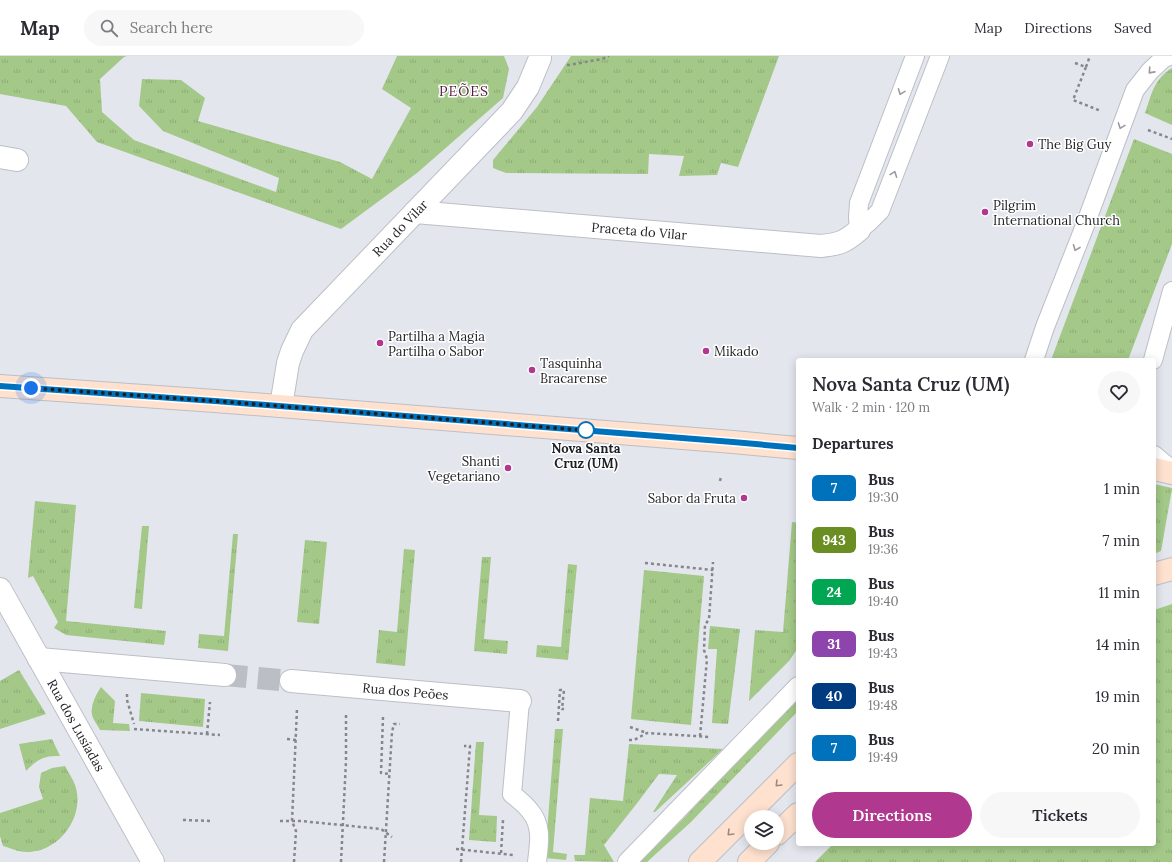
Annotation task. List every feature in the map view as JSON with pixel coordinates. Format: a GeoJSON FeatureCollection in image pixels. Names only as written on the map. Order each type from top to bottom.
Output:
{"type":"FeatureCollection","features":[{"type":"Feature","properties":{"kind":"street","name":"Rua do Vilar"},"geometry":{"type":"LineString","coordinates":[[281,406],[285,376],[290,357],[302,330],[512,111],[528,87],[540,57]]}},
{"type":"Feature","properties":{"kind":"street","name":"Praceta do Vilar"},"geometry":{"type":"LineString","coordinates":[[415,212],[821,246],[835,245],[847,240],[859,230]]}},
{"type":"Feature","properties":{"kind":"street"},"geometry":{"type":"LineString","coordinates":[[0,386],[281,406],[796,448]]}},
{"type":"Feature","properties":{"kind":"street"},"geometry":{"type":"LineString","coordinates":[[1156,469],[1172,473]]}},
{"type":"Feature","properties":{"kind":"street"},"geometry":{"type":"LineString","coordinates":[[1156,573],[1172,569]]}},
{"type":"Feature","properties":{"kind":"street","name":"Rua dos Lusíadas"},"geometry":{"type":"LineString","coordinates":[[0,589],[151,862]]}},
{"type":"Feature","properties":{"kind":"street"},"geometry":{"type":"LineString","coordinates":[[39,659],[225,675]]}},
{"type":"Feature","properties":{"kind":"street","name":"Rua dos Peões"},"geometry":{"type":"LineString","coordinates":[[292,681],[520,701]]}},
{"type":"Feature","properties":{"kind":"street"},"geometry":{"type":"LineString","coordinates":[[700,862],[796,766]]}},
{"type":"Feature","properties":{"kind":"street"},"geometry":{"type":"LineString","coordinates":[[784,827],[796,816]]}},
{"type":"Feature","properties":{"kind":"street"},"geometry":{"type":"LineString","coordinates":[[749,862],[761,850]]}},
{"type":"Feature","properties":{"kind":"lane"},"geometry":{"type":"LineString","coordinates":[[859,230],[859,203],[915,56]]}},
{"type":"Feature","properties":{"kind":"lane","name":"Praceta do Vilar"},"geometry":{"type":"LineString","coordinates":[[859,230],[870,222],[880,211],[940,56]]}},
{"type":"Feature","properties":{"kind":"lane"},"geometry":{"type":"LineString","coordinates":[[1035,358],[1135,90],[1150,71],[1164,58],[1170,56]]}},
{"type":"Feature","properties":{"kind":"lane"},"geometry":{"type":"LineString","coordinates":[[1154,358],[1172,291]]}},
{"type":"Feature","properties":{"kind":"lane"},"geometry":{"type":"LineString","coordinates":[[1154,358],[1172,323]]}},
{"type":"Feature","properties":{"kind":"lane"},"geometry":{"type":"LineString","coordinates":[[1156,457],[1172,470]]}},
{"type":"Feature","properties":{"kind":"lane"},"geometry":{"type":"LineString","coordinates":[[627,862],[796,688]]}},
{"type":"Feature","properties":{"kind":"lane"},"geometry":{"type":"LineString","coordinates":[[520,701],[512,794],[530,810],[536,819],[540,831],[537,862]]}},
{"type":"Feature","properties":{"kind":"path"},"geometry":{"type":"LineString","coordinates":[[540,57],[569,66],[602,59],[609,56]]}},
{"type":"Feature","properties":{"kind":"path"},"geometry":{"type":"LineString","coordinates":[[1090,56],[1073,100],[1094,108]]}},
{"type":"Feature","properties":{"kind":"path"},"geometry":{"type":"LineString","coordinates":[[1075,63],[1086,67]]}},
{"type":"Feature","properties":{"kind":"path"},"geometry":{"type":"LineString","coordinates":[[720,481],[721,477]]}},
{"type":"Feature","properties":{"kind":"path"},"geometry":{"type":"LineString","coordinates":[[700,736],[707,659],[704,650],[705,625],[709,619],[713,562]]}},
{"type":"Feature","properties":{"kind":"path"},"geometry":{"type":"LineString","coordinates":[[645,563],[713,570]]}},
{"type":"Feature","properties":{"kind":"path"},"geometry":{"type":"LineString","coordinates":[[558,721],[560,690],[564,690],[562,709],[564,709]]}},
{"type":"Feature","properties":{"kind":"path"},"geometry":{"type":"LineString","coordinates":[[126,692],[126,700],[134,724]]}},
{"type":"Feature","properties":{"kind":"path"},"geometry":{"type":"LineString","coordinates":[[207,734],[210,698]]}},
{"type":"Feature","properties":{"kind":"path"},"geometry":{"type":"LineString","coordinates":[[294,862],[296,831],[292,821],[297,707]]}},
{"type":"Feature","properties":{"kind":"path"},"geometry":{"type":"LineString","coordinates":[[341,862],[346,761],[345,708]]}},
{"type":"Feature","properties":{"kind":"path"},"geometry":{"type":"LineString","coordinates":[[383,712],[381,774],[389,774]]}},
{"type":"Feature","properties":{"kind":"path"},"geometry":{"type":"LineString","coordinates":[[384,862],[389,774],[394,724],[400,724]]}},
{"type":"Feature","properties":{"kind":"path"},"geometry":{"type":"LineString","coordinates":[[630,727],[647,733],[710,737]]}},
{"type":"Feature","properties":{"kind":"path"},"geometry":{"type":"LineString","coordinates":[[134,729],[220,735]]}},
{"type":"Feature","properties":{"kind":"path"},"geometry":{"type":"LineString","coordinates":[[629,740],[634,740],[647,733]]}},
{"type":"Feature","properties":{"kind":"path"},"geometry":{"type":"LineString","coordinates":[[287,739],[296,740]]}},
{"type":"Feature","properties":{"kind":"path"},"geometry":{"type":"LineString","coordinates":[[461,862],[470,746],[464,746]]}},
{"type":"Feature","properties":{"kind":"path"},"geometry":{"type":"LineString","coordinates":[[501,853],[503,817]]}},
{"type":"Feature","properties":{"kind":"path"},"geometry":{"type":"LineString","coordinates":[[183,820],[213,821]]}},
{"type":"Feature","properties":{"kind":"path"},"geometry":{"type":"LineString","coordinates":[[280,821],[381,829],[392,837]]}},
{"type":"Feature","properties":{"kind":"path"},"geometry":{"type":"LineString","coordinates":[[456,849],[514,855]]}},
{"type":"Feature","properties":{"kind":"green space"},"geometry":{"type":"Polygon","coordinates":[[[0,56],[127,56],[100,79],[102,112],[134,140],[276,192],[279,178],[163,131],[139,106],[142,79],[181,80],[205,98],[198,121],[340,162],[372,179],[411,108],[382,89],[397,56],[504,56],[509,69],[503,98],[417,173],[341,229],[97,142],[66,106],[0,94],[0,56]]]}},
{"type":"Feature","properties":{"kind":"green space"},"geometry":{"type":"Polygon","coordinates":[[[571,56],[779,56],[738,167],[721,163],[717,175],[679,176],[684,156],[649,154],[648,174],[506,173],[493,168],[493,160],[537,107],[571,56]]]}},
{"type":"Feature","properties":{"kind":"green space"},"geometry":{"type":"Polygon","coordinates":[[[1172,68],[1172,125],[1145,113],[1157,83],[1161,77],[1172,68]]]}},
{"type":"Feature","properties":{"kind":"green space"},"geometry":{"type":"Polygon","coordinates":[[[1134,139],[1172,154],[1172,244],[1129,358],[1052,358],[1134,139]]]}},
{"type":"Feature","properties":{"kind":"green space"},"geometry":{"type":"Polygon","coordinates":[[[1156,484],[1172,488],[1161,551],[1156,553],[1156,484]]]}},
{"type":"Feature","properties":{"kind":"green space"},"geometry":{"type":"Polygon","coordinates":[[[35,501],[76,505],[66,621],[166,631],[164,645],[66,635],[54,628],[58,622],[33,576],[28,578],[35,501]]]}},
{"type":"Feature","properties":{"kind":"green space"},"geometry":{"type":"Polygon","coordinates":[[[792,522],[796,523],[796,651],[789,661],[749,701],[755,630],[783,632],[792,522]]]}},
{"type":"Feature","properties":{"kind":"green space"},"geometry":{"type":"Polygon","coordinates":[[[142,526],[149,526],[142,609],[134,608],[142,526]]]}},
{"type":"Feature","properties":{"kind":"green space"},"geometry":{"type":"Polygon","coordinates":[[[233,534],[238,534],[228,651],[198,648],[199,634],[224,636],[233,534]]]}},
{"type":"Feature","properties":{"kind":"green space"},"geometry":{"type":"Polygon","coordinates":[[[305,540],[327,542],[319,624],[297,622],[305,540]]]}},
{"type":"Feature","properties":{"kind":"green space"},"geometry":{"type":"Polygon","coordinates":[[[404,549],[415,550],[405,666],[376,663],[379,630],[397,632],[404,549]]]}},
{"type":"Feature","properties":{"kind":"green space"},"geometry":{"type":"Polygon","coordinates":[[[482,557],[491,557],[484,639],[508,641],[507,654],[474,651],[482,557]]]}},
{"type":"Feature","properties":{"kind":"green space"},"geometry":{"type":"Polygon","coordinates":[[[568,564],[577,565],[568,660],[536,657],[537,645],[561,647],[568,564]]]}},
{"type":"Feature","properties":{"kind":"green space"},"geometry":{"type":"Polygon","coordinates":[[[644,570],[704,576],[691,725],[631,719],[644,570]]]}},
{"type":"Feature","properties":{"kind":"green space"},"geometry":{"type":"Polygon","coordinates":[[[1172,604],[1172,862],[815,862],[831,846],[1156,846],[1156,609],[1172,604]]]}},
{"type":"Feature","properties":{"kind":"green space"},"geometry":{"type":"Polygon","coordinates":[[[710,626],[740,629],[728,724],[712,723],[717,649],[708,649],[710,626]]]}},
{"type":"Feature","properties":{"kind":"green space"},"geometry":{"type":"Polygon","coordinates":[[[19,670],[46,714],[0,729],[0,681],[19,670]]]}},
{"type":"Feature","properties":{"kind":"green space"},"geometry":{"type":"Polygon","coordinates":[[[101,687],[115,701],[113,723],[129,724],[130,731],[100,730],[93,718],[92,706],[101,687]]]}},
{"type":"Feature","properties":{"kind":"green space"},"geometry":{"type":"Polygon","coordinates":[[[141,693],[205,699],[203,727],[139,721],[141,693]]]}},
{"type":"Feature","properties":{"kind":"green space"},"geometry":{"type":"Polygon","coordinates":[[[796,702],[796,713],[691,822],[647,862],[639,862],[685,817],[735,763],[796,702]]]}},
{"type":"Feature","properties":{"kind":"green space"},"geometry":{"type":"Polygon","coordinates":[[[555,729],[563,729],[553,852],[567,854],[566,860],[545,858],[555,729]]]}},
{"type":"Feature","properties":{"kind":"green space"},"geometry":{"type":"Polygon","coordinates":[[[52,739],[60,756],[45,757],[26,771],[19,744],[52,739]]]}},
{"type":"Feature","properties":{"kind":"green space"},"geometry":{"type":"Polygon","coordinates":[[[476,742],[484,742],[479,815],[497,816],[496,842],[469,840],[476,742]]]}},
{"type":"Feature","properties":{"kind":"green space"},"geometry":{"type":"Polygon","coordinates":[[[629,744],[723,749],[655,812],[653,812],[677,775],[659,774],[604,845],[614,862],[575,861],[574,855],[585,855],[590,798],[623,801],[629,744]]]}},
{"type":"Feature","properties":{"kind":"green space"},"geometry":{"type":"Polygon","coordinates":[[[65,766],[75,785],[77,797],[77,809],[67,830],[59,839],[38,851],[23,852],[3,846],[0,836],[0,813],[43,799],[39,787],[41,773],[52,768],[65,766]]]}},
{"type":"Feature","properties":{"kind":"tunnel"},"geometry":{"type":"LineString","coordinates":[[225,675],[291,681]]}},
{"type":"Feature","properties":{"kind":"bus line","name":"7"},"geometry":{"type":"LineString","coordinates":[[0,386],[215,401],[796,448]]}},
{"type":"Feature","properties":{"kind":"place","name":"The Big Guy"},"geometry":{"type":"Point","coordinates":[1030,144]}},
{"type":"Feature","properties":{"kind":"place","name":"Pilgrim International Church"},"geometry":{"type":"Point","coordinates":[985,212]}},
{"type":"Feature","properties":{"kind":"place","name":"Partilha a Magia Partilha o Sabor"},"geometry":{"type":"Point","coordinates":[380,343]}},
{"type":"Feature","properties":{"kind":"place","name":"Mikado"},"geometry":{"type":"Point","coordinates":[706,351]}},
{"type":"Feature","properties":{"kind":"place","name":"Tasquinha Bracarense"},"geometry":{"type":"Point","coordinates":[532,370]}},
{"type":"Feature","properties":{"kind":"place","name":"Nova Santa Cruz (UM)"},"geometry":{"type":"Point","coordinates":[586,430]}},
{"type":"Feature","properties":{"kind":"place","name":"Shanti Vegetariano"},"geometry":{"type":"Point","coordinates":[508,468]}},
{"type":"Feature","properties":{"kind":"place","name":"Sabor da Fruta"},"geometry":{"type":"Point","coordinates":[744,498]}},
{"type":"Feature","properties":{"kind":"district","name":"PEÕES"},"geometry":{"type":"Point","coordinates":[464,91]}},
{"type":"Feature","properties":{"kind":"route"},"geometry":{"type":"LineString","coordinates":[[31,388],[593,431],[586,430]]}}]}
